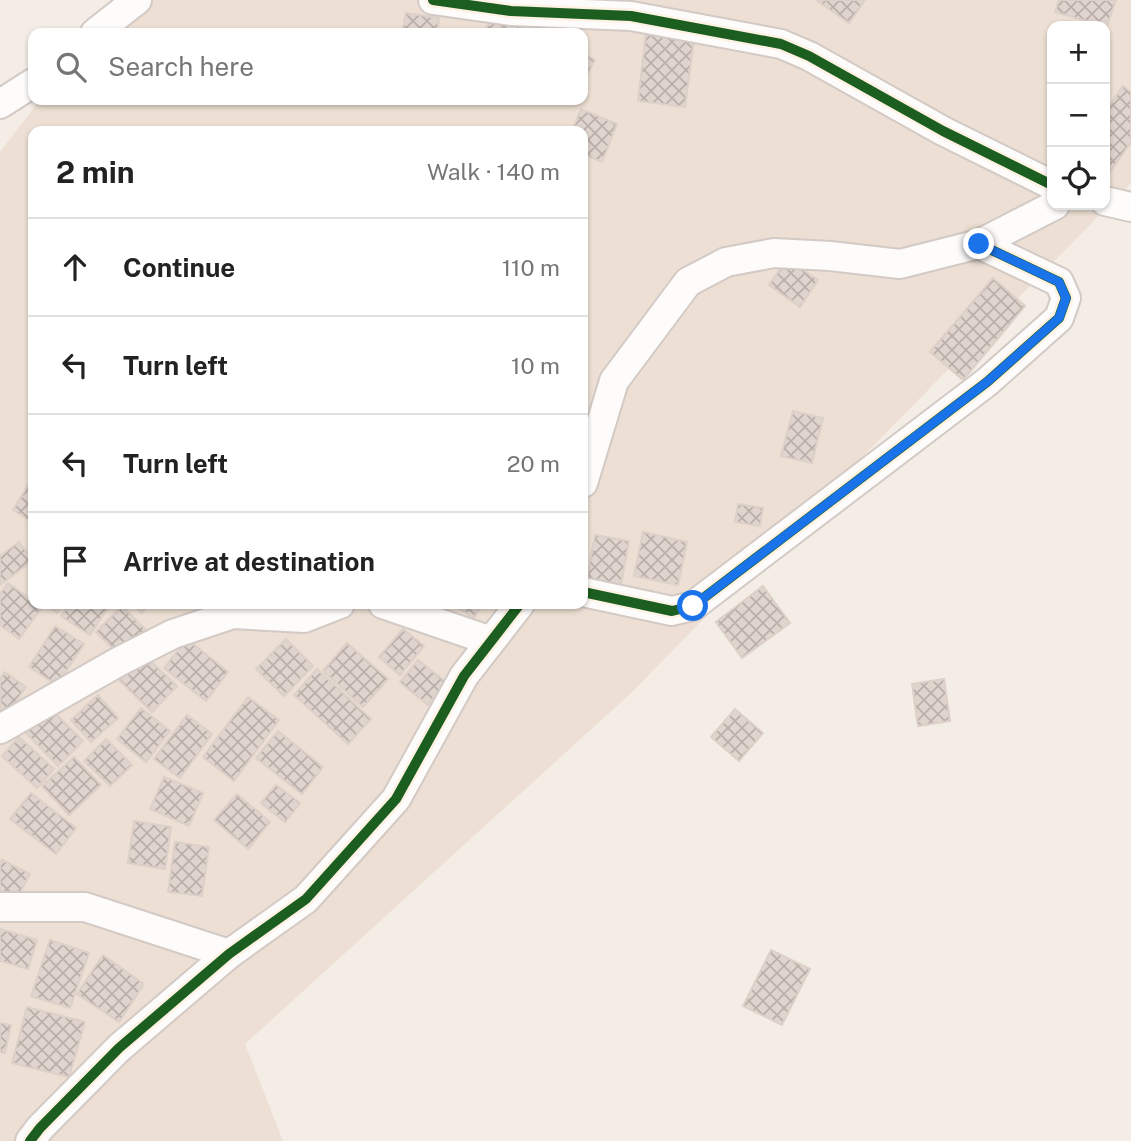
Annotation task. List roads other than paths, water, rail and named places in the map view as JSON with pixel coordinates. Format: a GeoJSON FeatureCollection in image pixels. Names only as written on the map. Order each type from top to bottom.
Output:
{"type":"FeatureCollection","features":[{"type":"Feature","properties":{"kind":"street"},"geometry":{"type":"LineString","coordinates":[[101,28],[137,0]]}},
{"type":"Feature","properties":{"kind":"street"},"geometry":{"type":"LineString","coordinates":[[433,0],[522,12],[631,16],[781,44],[809,56],[943,131],[1047,183]]}},
{"type":"Feature","properties":{"kind":"street"},"geometry":{"type":"LineString","coordinates":[[0,104],[28,86]]}},
{"type":"Feature","properties":{"kind":"street"},"geometry":{"type":"LineString","coordinates":[[1110,202],[1131,207]]}},
{"type":"Feature","properties":{"kind":"street"},"geometry":{"type":"LineString","coordinates":[[588,467],[614,381],[688,282],[726,262],[774,253],[900,264],[979,244],[1047,209]]}},
{"type":"Feature","properties":{"kind":"street"},"geometry":{"type":"LineString","coordinates":[[588,593],[672,611],[693,606],[987,382],[1059,318],[1066,298],[1059,282],[979,244]]}},
{"type":"Feature","properties":{"kind":"street"},"geometry":{"type":"LineString","coordinates":[[0,729],[173,634],[233,614],[304,618],[327,609]]}},
{"type":"Feature","properties":{"kind":"street"},"geometry":{"type":"LineString","coordinates":[[398,609],[491,641]]}},
{"type":"Feature","properties":{"kind":"street"},"geometry":{"type":"LineString","coordinates":[[30,1141],[119,1048],[229,954],[306,899],[396,799],[464,676],[516,609]]}},
{"type":"Feature","properties":{"kind":"street"},"geometry":{"type":"LineString","coordinates":[[0,907],[85,907],[229,954]]}}]}
